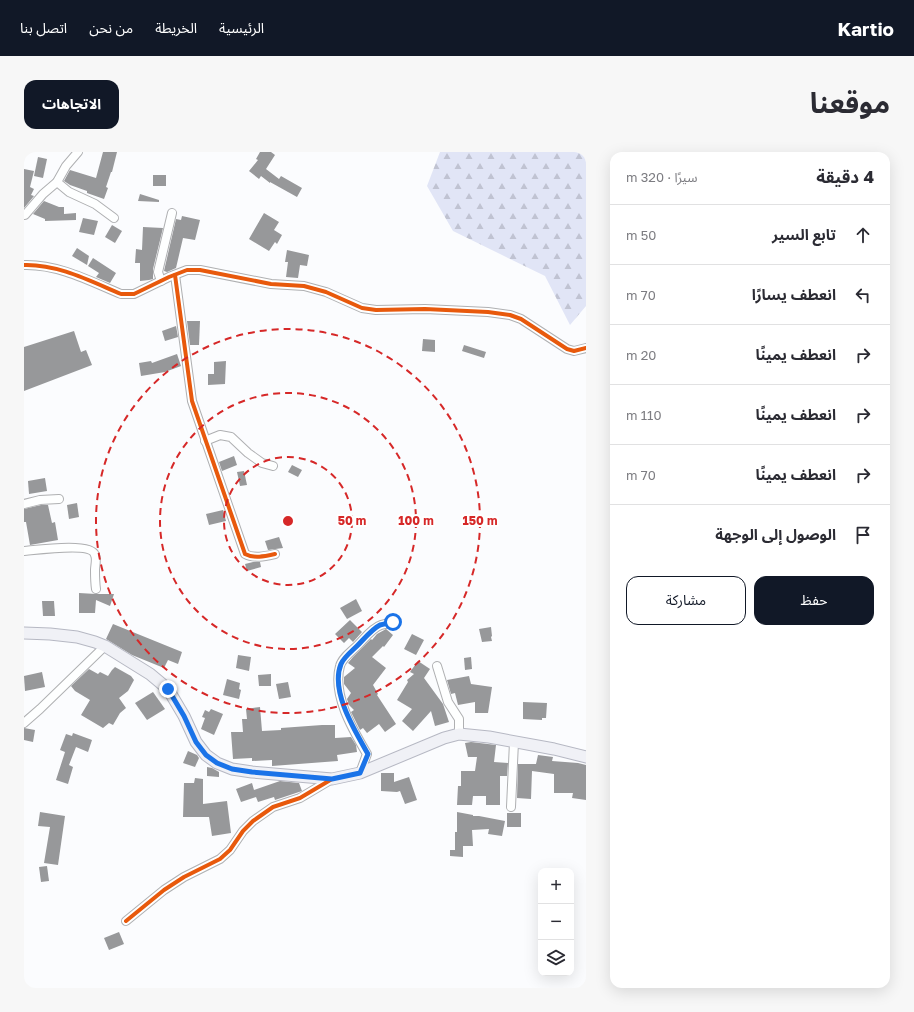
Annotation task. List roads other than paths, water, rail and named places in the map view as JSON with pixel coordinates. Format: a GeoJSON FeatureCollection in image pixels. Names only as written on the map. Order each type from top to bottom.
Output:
{"type":"FeatureCollection","features":[{"type":"Feature","properties":{"kind":"main road"},"geometry":{"type":"LineString","coordinates":[[24,633],[77,637],[105,646],[150,674],[168,689],[184,716],[196,742],[206,755],[217,763],[232,769],[332,779],[360,773],[444,738],[459,734],[489,737],[554,749],[586,757]]}},
{"type":"Feature","properties":{"kind":"street"},"geometry":{"type":"LineString","coordinates":[[24,215],[43,194],[57,182],[66,166],[78,152]]}},
{"type":"Feature","properties":{"kind":"street"},"geometry":{"type":"LineString","coordinates":[[57,182],[69,192],[95,204],[114,218]]}},
{"type":"Feature","properties":{"kind":"street"},"geometry":{"type":"LineString","coordinates":[[161,281],[158,272],[172,213]]}},
{"type":"Feature","properties":{"kind":"street"},"geometry":{"type":"LineString","coordinates":[[24,265],[43,265],[64,271],[121,294],[134,294],[187,270],[200,270],[271,284],[304,286],[326,292],[362,308],[376,310],[425,308],[510,315],[522,319],[567,349],[574,351],[586,348]]}},
{"type":"Feature","properties":{"kind":"street"},"geometry":{"type":"LineString","coordinates":[[175,275],[192,401],[245,554],[250,557],[275,554]]}},
{"type":"Feature","properties":{"kind":"street"},"geometry":{"type":"LineString","coordinates":[[205,441],[220,435],[231,437],[248,453],[262,463],[273,466]]}},
{"type":"Feature","properties":{"kind":"street"},"geometry":{"type":"LineString","coordinates":[[24,504],[40,500],[59,499]]}},
{"type":"Feature","properties":{"kind":"street"},"geometry":{"type":"LineString","coordinates":[[24,551],[65,548],[86,549],[93,551],[96,555],[96,589]]}},
{"type":"Feature","properties":{"kind":"street"},"geometry":{"type":"LineString","coordinates":[[360,773],[368,754],[347,716],[341,701],[338,681],[340,665],[349,654],[380,625],[393,622]]}},
{"type":"Feature","properties":{"kind":"street"},"geometry":{"type":"LineString","coordinates":[[24,723],[105,646]]}},
{"type":"Feature","properties":{"kind":"street"},"geometry":{"type":"LineString","coordinates":[[437,666],[448,702],[459,719],[459,734]]}},
{"type":"Feature","properties":{"kind":"street"},"geometry":{"type":"LineString","coordinates":[[511,807],[514,742]]}},
{"type":"Feature","properties":{"kind":"street"},"geometry":{"type":"LineString","coordinates":[[126,920],[164,890],[184,877],[220,859],[230,850],[243,831],[258,818],[273,808],[300,798],[332,779]]}}]}
